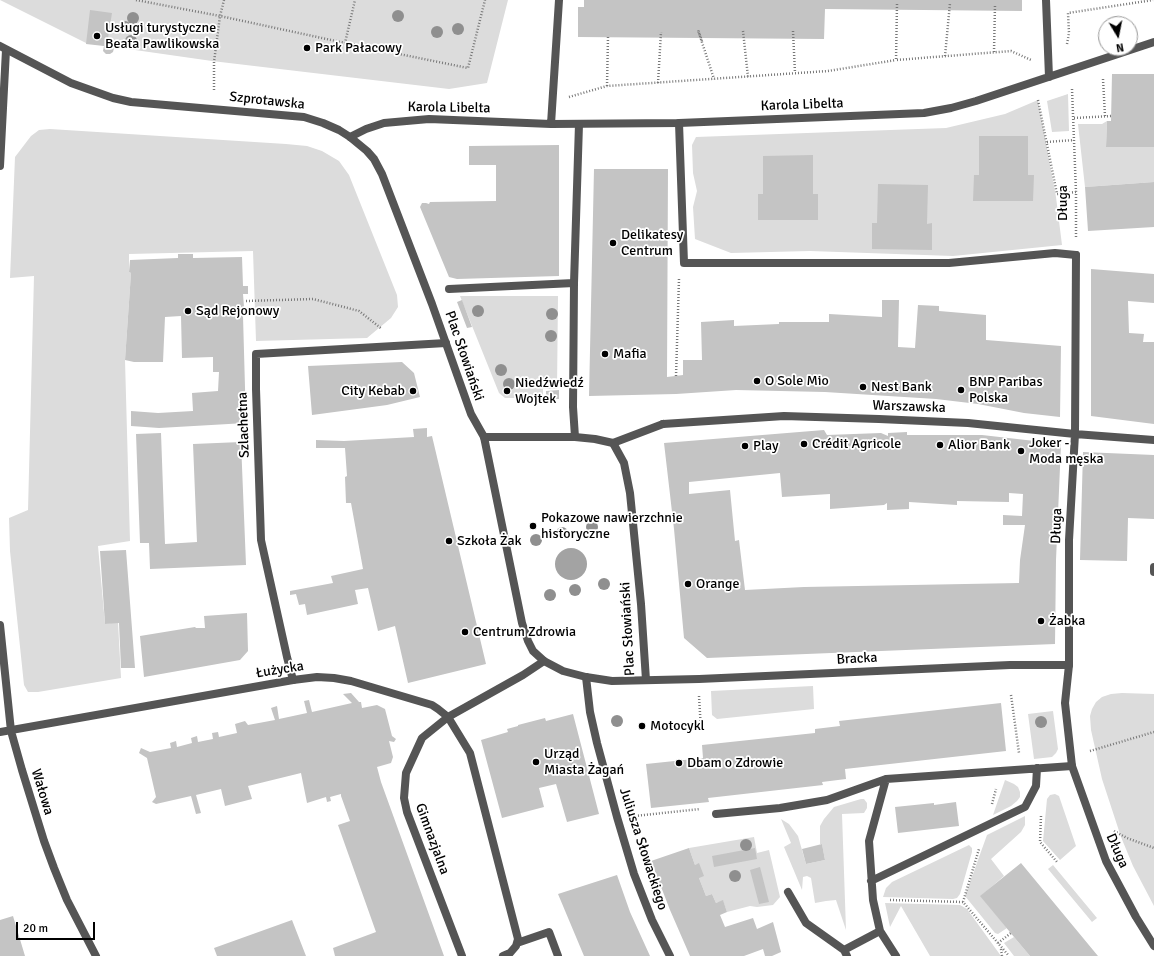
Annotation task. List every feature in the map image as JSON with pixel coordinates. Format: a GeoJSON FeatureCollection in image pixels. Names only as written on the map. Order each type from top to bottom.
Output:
{"type":"FeatureCollection","features":[{"type":"Feature","properties":{"kind":"street"},"geometry":{"type":"LineString","coordinates":[[551,124],[559,0]]}},
{"type":"Feature","properties":{"kind":"street"},"geometry":{"type":"LineString","coordinates":[[1046,0],[1049,77]]}},
{"type":"Feature","properties":{"kind":"street","name":"Karola Libelta"},"geometry":{"type":"LineString","coordinates":[[350,137],[366,128],[384,123],[429,119],[551,124],[679,123],[924,112],[976,102],[1154,42]]}},
{"type":"Feature","properties":{"kind":"street"},"geometry":{"type":"LineString","coordinates":[[0,166],[3,48]]}},
{"type":"Feature","properties":{"kind":"street","name":"Szprotawska"},"geometry":{"type":"LineString","coordinates":[[3,48],[71,83],[113,98],[131,102],[304,117],[323,123],[350,137],[367,151],[374,159],[380,170],[432,304]]}},
{"type":"Feature","properties":{"kind":"street"},"geometry":{"type":"LineString","coordinates":[[679,123],[684,263],[949,263],[1055,253],[1076,255]]}},
{"type":"Feature","properties":{"kind":"street"},"geometry":{"type":"LineString","coordinates":[[575,437],[573,407],[574,284],[579,124]]}},
{"type":"Feature","properties":{"kind":"street","name":"Długa"},"geometry":{"type":"LineString","coordinates":[[1076,255],[1075,434],[1069,540],[1069,665],[1065,703],[1072,766],[1106,861],[1136,917],[1154,946]]}},
{"type":"Feature","properties":{"kind":"street"},"geometry":{"type":"LineString","coordinates":[[449,289],[574,284]]}},
{"type":"Feature","properties":{"kind":"street","name":"Plac Słowiański"},"geometry":{"type":"LineString","coordinates":[[432,304],[471,414],[484,437],[522,623],[528,641],[534,651],[544,661],[563,671],[586,677],[612,681],[646,680],[641,604],[630,493],[624,463],[613,443]]}},
{"type":"Feature","properties":{"kind":"street","name":"Szlachetna"},"geometry":{"type":"LineString","coordinates":[[293,680],[278,620],[261,540],[256,354],[446,343]]}},
{"type":"Feature","properties":{"kind":"street","name":"Warszawska"},"geometry":{"type":"LineString","coordinates":[[613,443],[663,424],[784,416],[968,423],[1075,434],[1154,440]]}},
{"type":"Feature","properties":{"kind":"street"},"geometry":{"type":"LineString","coordinates":[[484,437],[575,437],[613,443]]}},
{"type":"Feature","properties":{"kind":"street"},"geometry":{"type":"LineString","coordinates":[[1154,567],[1154,572]]}},
{"type":"Feature","properties":{"kind":"street","name":"Wałowa"},"geometry":{"type":"LineString","coordinates":[[0,625],[11,731],[44,841],[54,868],[67,900],[96,956]]}},
{"type":"Feature","properties":{"kind":"street"},"geometry":{"type":"LineString","coordinates":[[503,956],[510,953],[518,939],[470,753],[448,717],[523,675],[544,661]]}},
{"type":"Feature","properties":{"kind":"street","name":"Bracka"},"geometry":{"type":"LineString","coordinates":[[646,680],[1010,665],[1069,665]]}},
{"type":"Feature","properties":{"kind":"street","name":"Łużycka"},"geometry":{"type":"LineString","coordinates":[[0,732],[317,677],[351,681],[432,705],[448,717]]}},
{"type":"Feature","properties":{"kind":"street","name":"Juliusza Słowackiego"},"geometry":{"type":"LineString","coordinates":[[586,677],[590,712],[597,743],[634,874],[652,920],[670,956]]}},
{"type":"Feature","properties":{"kind":"street","name":"Gimnazjalna"},"geometry":{"type":"LineString","coordinates":[[448,717],[422,738],[406,773],[404,798],[407,812],[462,956]]}},
{"type":"Feature","properties":{"kind":"street"},"geometry":{"type":"LineString","coordinates":[[716,814],[780,808],[827,800],[886,779],[1072,766]]}},
{"type":"Feature","properties":{"kind":"street"},"geometry":{"type":"LineString","coordinates":[[871,881],[1025,807],[1036,786],[1037,768]]}},
{"type":"Feature","properties":{"kind":"street"},"geometry":{"type":"LineString","coordinates":[[886,779],[869,841],[871,881],[873,900],[880,931],[896,956]]}},
{"type":"Feature","properties":{"kind":"street"},"geometry":{"type":"LineString","coordinates":[[788,892],[806,924],[845,953],[880,931]]}},
{"type":"Feature","properties":{"kind":"street"},"geometry":{"type":"LineString","coordinates":[[517,943],[549,932],[558,956]]}},
{"type":"Feature","properties":{"kind":"path"},"geometry":{"type":"LineString","coordinates":[[136,0],[468,68],[485,0]]}},
{"type":"Feature","properties":{"kind":"path"},"geometry":{"type":"LineString","coordinates":[[214,90],[214,62],[220,16],[224,0]]}},
{"type":"Feature","properties":{"kind":"path"},"geometry":{"type":"LineString","coordinates":[[345,43],[355,0]]}},
{"type":"Feature","properties":{"kind":"path"},"geometry":{"type":"LineString","coordinates":[[1062,73],[1069,33],[1068,13],[1153,0]]}},
{"type":"Feature","properties":{"kind":"path"},"geometry":{"type":"LineString","coordinates":[[896,60],[897,4]]}},
{"type":"Feature","properties":{"kind":"path"},"geometry":{"type":"LineString","coordinates":[[944,56],[950,4]]}},
{"type":"Feature","properties":{"kind":"path"},"geometry":{"type":"LineString","coordinates":[[994,52],[995,5]]}},
{"type":"Feature","properties":{"kind":"path"},"geometry":{"type":"LineString","coordinates":[[702,41],[698,30],[714,79]]}},
{"type":"Feature","properties":{"kind":"path"},"geometry":{"type":"LineString","coordinates":[[743,31],[748,77]]}},
{"type":"Feature","properties":{"kind":"path"},"geometry":{"type":"LineString","coordinates":[[793,31],[795,73]]}},
{"type":"Feature","properties":{"kind":"path"},"geometry":{"type":"LineString","coordinates":[[658,83],[661,32]]}},
{"type":"Feature","properties":{"kind":"path"},"geometry":{"type":"LineString","coordinates":[[607,86],[608,37]]}},
{"type":"Feature","properties":{"kind":"path"},"geometry":{"type":"LineString","coordinates":[[553,99],[576,96],[607,86],[828,71],[896,60],[994,52],[1011,51],[1049,68]]}},
{"type":"Feature","properties":{"kind":"path"},"geometry":{"type":"LineString","coordinates":[[1102,79],[1105,116]]}},
{"type":"Feature","properties":{"kind":"path","name":"Długa"},"geometry":{"type":"LineString","coordinates":[[1072,89],[1076,192],[1076,255]]}},
{"type":"Feature","properties":{"kind":"path"},"geometry":{"type":"LineString","coordinates":[[1038,100],[1057,194],[1076,192]]}},
{"type":"Feature","properties":{"kind":"path"},"geometry":{"type":"LineString","coordinates":[[1074,118],[1112,116]]}},
{"type":"Feature","properties":{"kind":"path"},"geometry":{"type":"LineString","coordinates":[[1047,142],[1074,140]]}},
{"type":"Feature","properties":{"kind":"path"},"geometry":{"type":"LineString","coordinates":[[676,376],[680,278],[684,263]]}},
{"type":"Feature","properties":{"kind":"path"},"geometry":{"type":"LineString","coordinates":[[246,301],[313,299],[359,311],[402,346]]}},
{"type":"Feature","properties":{"kind":"path"},"geometry":{"type":"LineString","coordinates":[[699,692],[701,730]]}},
{"type":"Feature","properties":{"kind":"path"},"geometry":{"type":"LineString","coordinates":[[1090,752],[1154,732]]}},
{"type":"Feature","properties":{"kind":"path"},"geometry":{"type":"LineString","coordinates":[[1042,809],[1040,842],[1057,862]]}},
{"type":"Feature","properties":{"kind":"path"},"geometry":{"type":"LineString","coordinates":[[1113,831],[1154,848]]}},
{"type":"Feature","properties":{"kind":"path"},"geometry":{"type":"LineString","coordinates":[[873,900],[963,902],[1009,956]]}},
{"type":"Feature","properties":{"kind":"path"},"geometry":{"type":"LineString","coordinates":[[998,943],[1011,933]]}},
{"type":"Feature","properties":{"kind":"path"},"geometry":{"type":"LineString","coordinates":[[1001,947],[1002,956]]}},
{"type":"Feature","properties":{"kind":"shaded area","name":"Park Pałacowy"},"geometry":{"type":"Polygon","coordinates":[[[0,0],[508,0],[487,83],[449,89],[212,61],[86,43],[0,0]]]}},
{"type":"Feature","properties":{"kind":"shaded area"},"geometry":{"type":"Polygon","coordinates":[[[1068,94],[1069,131],[1052,132],[1047,101],[1068,94]]]}},
{"type":"Feature","properties":{"kind":"shaded area"},"geometry":{"type":"Polygon","coordinates":[[[1038,100],[1056,197],[1062,245],[953,256],[810,251],[731,253],[695,239],[693,207],[697,191],[693,173],[692,145],[696,137],[946,128],[1005,114],[1038,100]]]}},
{"type":"Feature","properties":{"kind":"shaded area"},"geometry":{"type":"Polygon","coordinates":[[[1107,121],[1106,146],[1154,145],[1154,182],[1085,187],[1078,124],[1102,124],[1107,121]]]}},
{"type":"Feature","properties":{"kind":"shaded area"},"geometry":{"type":"Polygon","coordinates":[[[50,129],[286,144],[307,146],[322,151],[339,161],[349,175],[397,295],[398,307],[391,318],[367,338],[256,341],[253,251],[129,254],[129,272],[131,273],[125,360],[130,541],[98,546],[105,624],[118,622],[121,678],[38,692],[28,692],[24,685],[10,551],[9,518],[28,510],[34,276],[10,278],[15,157],[31,136],[39,130],[50,129]]]}},
{"type":"Feature","properties":{"kind":"shaded area"},"geometry":{"type":"Polygon","coordinates":[[[460,296],[558,296],[557,389],[543,389],[543,398],[505,398],[499,393],[460,296]]]}},
{"type":"Feature","properties":{"kind":"shaded area"},"geometry":{"type":"Polygon","coordinates":[[[568,548],[574,548],[583,552],[587,564],[583,576],[574,580],[568,580],[559,576],[555,567],[555,561],[559,552],[568,548]]]}},
{"type":"Feature","properties":{"kind":"shaded area"},"geometry":{"type":"Polygon","coordinates":[[[813,686],[814,709],[717,719],[712,715],[711,691],[813,686]]]}},
{"type":"Feature","properties":{"kind":"shaded area"},"geometry":{"type":"Polygon","coordinates":[[[1122,693],[1154,694],[1154,906],[1133,866],[1121,837],[1102,779],[1091,730],[1090,716],[1096,702],[1102,697],[1122,693]]]}},
{"type":"Feature","properties":{"kind":"shaded area"},"geometry":{"type":"Polygon","coordinates":[[[1053,711],[1058,749],[1052,757],[1034,759],[1028,714],[1053,711]]]}},
{"type":"Feature","properties":{"kind":"shaded area"},"geometry":{"type":"Polygon","coordinates":[[[1005,780],[1018,787],[1020,797],[1011,806],[993,815],[1005,780]]]}},
{"type":"Feature","properties":{"kind":"shaded area"},"geometry":{"type":"Polygon","coordinates":[[[1055,794],[1059,796],[1076,846],[1060,860],[1043,841],[1047,799],[1050,795],[1055,794]]]}},
{"type":"Feature","properties":{"kind":"shaded area"},"geometry":{"type":"Polygon","coordinates":[[[864,799],[867,803],[867,808],[864,813],[842,814],[846,930],[836,900],[815,903],[811,878],[807,876],[803,877],[802,890],[784,847],[791,843],[781,819],[789,824],[798,836],[806,864],[825,860],[822,844],[820,844],[820,826],[824,819],[834,807],[864,799]]]}},
{"type":"Feature","properties":{"kind":"shaded area"},"geometry":{"type":"Polygon","coordinates":[[[1025,816],[1025,825],[1021,832],[991,859],[1004,876],[981,896],[1007,928],[998,934],[995,933],[965,896],[987,835],[1025,816]]]}},
{"type":"Feature","properties":{"kind":"shaded area"},"geometry":{"type":"Polygon","coordinates":[[[754,837],[757,853],[769,850],[780,897],[773,905],[757,907],[750,906],[727,912],[723,901],[716,903],[712,894],[706,896],[699,878],[699,864],[695,865],[689,848],[754,837]]]}},
{"type":"Feature","properties":{"kind":"shaded area"},"geometry":{"type":"Polygon","coordinates":[[[969,845],[972,848],[972,852],[960,894],[957,898],[883,897],[886,888],[892,882],[969,845]]]}},
{"type":"Feature","properties":{"kind":"shaded area"},"geometry":{"type":"Polygon","coordinates":[[[1053,865],[1097,918],[1092,922],[1048,869],[1053,865]]]}},
{"type":"Feature","properties":{"kind":"shaded area"},"geometry":{"type":"Polygon","coordinates":[[[885,903],[960,905],[967,909],[1001,956],[930,956],[901,906],[890,927],[885,903]]]}},
{"type":"Feature","properties":{"kind":"shaded area"},"geometry":{"type":"Polygon","coordinates":[[[1014,937],[1030,956],[1014,956],[1004,943],[1014,937]]]}},
{"type":"Feature","properties":{"kind":"building"},"geometry":{"type":"Polygon","coordinates":[[[584,0],[1022,0],[1022,11],[825,9],[824,39],[578,37],[578,7],[584,7],[584,0]]]}},
{"type":"Feature","properties":{"kind":"building","name":"Usługi turystyczne Beata Pawlikowska"},"geometry":{"type":"Polygon","coordinates":[[[90,10],[112,13],[107,44],[111,44],[114,48],[113,52],[110,54],[106,54],[103,51],[104,46],[86,44],[90,10]]]}},
{"type":"Feature","properties":{"kind":"building"},"geometry":{"type":"Polygon","coordinates":[[[1112,74],[1154,74],[1154,147],[1106,147],[1107,121],[1111,121],[1112,74]]]}},
{"type":"Feature","properties":{"kind":"building"},"geometry":{"type":"Polygon","coordinates":[[[979,136],[1028,136],[1028,175],[1034,175],[1033,201],[973,201],[974,175],[979,175],[979,136]]]}},
{"type":"Feature","properties":{"kind":"building"},"geometry":{"type":"Polygon","coordinates":[[[559,145],[559,276],[457,279],[449,277],[420,207],[422,203],[429,204],[430,202],[496,201],[496,165],[469,165],[469,146],[559,145]]]}},
{"type":"Feature","properties":{"kind":"building"},"geometry":{"type":"Polygon","coordinates":[[[813,155],[813,194],[818,194],[818,220],[758,220],[758,194],[763,194],[763,156],[813,155]]]}},
{"type":"Feature","properties":{"kind":"building"},"geometry":{"type":"Polygon","coordinates":[[[594,169],[668,169],[667,377],[683,375],[683,360],[702,360],[701,322],[734,320],[734,326],[779,324],[779,322],[829,322],[829,314],[882,317],[882,300],[899,300],[898,347],[915,348],[918,305],[939,306],[939,311],[986,315],[986,340],[1061,346],[1060,417],[1024,413],[978,404],[936,399],[825,392],[736,390],[676,394],[589,396],[594,169]]]}},
{"type":"Feature","properties":{"kind":"building"},"geometry":{"type":"Polygon","coordinates":[[[1154,182],[1154,227],[1088,231],[1085,187],[1154,182]]]}},
{"type":"Feature","properties":{"kind":"building"},"geometry":{"type":"Polygon","coordinates":[[[878,184],[928,185],[927,224],[932,223],[932,250],[872,249],[872,223],[877,223],[878,184]]]}},
{"type":"Feature","properties":{"kind":"building","name":"Sąd Rejonowy"},"geometry":{"type":"Polygon","coordinates":[[[178,254],[193,254],[193,258],[242,257],[243,286],[248,286],[248,294],[243,294],[244,307],[249,307],[249,315],[243,316],[246,423],[159,428],[131,426],[131,411],[158,413],[193,411],[192,393],[218,391],[219,372],[213,372],[213,357],[182,358],[181,316],[165,317],[163,362],[134,362],[125,360],[131,273],[129,272],[130,260],[178,258],[178,254]]]}},
{"type":"Feature","properties":{"kind":"building"},"geometry":{"type":"Polygon","coordinates":[[[1091,269],[1154,274],[1154,303],[1128,301],[1129,333],[1144,334],[1143,342],[1154,342],[1154,424],[1091,416],[1091,269]]]}},
{"type":"Feature","properties":{"kind":"building"},"geometry":{"type":"Polygon","coordinates":[[[462,300],[472,327],[467,328],[457,302],[462,300]]]}},
{"type":"Feature","properties":{"kind":"building"},"geometry":{"type":"Polygon","coordinates":[[[402,362],[414,373],[420,397],[387,405],[312,415],[308,366],[402,362]]]}},
{"type":"Feature","properties":{"kind":"building"},"geometry":{"type":"Polygon","coordinates":[[[559,390],[559,399],[546,399],[546,391],[559,390]]]}},
{"type":"Feature","properties":{"kind":"building"},"geometry":{"type":"Polygon","coordinates":[[[427,428],[427,437],[432,436],[486,664],[408,683],[395,626],[378,631],[368,588],[355,590],[358,604],[307,615],[305,604],[299,605],[296,594],[290,595],[290,591],[333,583],[331,576],[363,569],[351,503],[346,503],[345,477],[347,476],[345,448],[316,448],[316,440],[344,441],[414,437],[413,429],[427,428]]]}},
{"type":"Feature","properties":{"kind":"building"},"geometry":{"type":"Polygon","coordinates":[[[824,430],[827,435],[881,433],[888,436],[888,433],[907,432],[907,435],[982,435],[1061,444],[1056,560],[1055,644],[707,658],[684,638],[664,443],[824,430]],[[780,473],[689,482],[689,494],[730,490],[735,541],[739,540],[745,590],[804,587],[1019,583],[1020,560],[1025,525],[1003,525],[1003,515],[1022,516],[1023,494],[1009,493],[1009,502],[957,501],[957,505],[909,502],[909,509],[887,510],[887,503],[884,505],[830,509],[830,494],[782,497],[780,473]]]}},
{"type":"Feature","properties":{"kind":"building"},"geometry":{"type":"Polygon","coordinates":[[[161,433],[165,544],[197,542],[193,444],[241,442],[246,565],[150,569],[149,543],[140,543],[136,434],[161,433]]]}},
{"type":"Feature","properties":{"kind":"building"},"geometry":{"type":"Polygon","coordinates":[[[1083,452],[1154,455],[1154,519],[1128,518],[1127,561],[1080,560],[1083,452]]]}},
{"type":"Feature","properties":{"kind":"building"},"geometry":{"type":"Polygon","coordinates":[[[126,550],[135,668],[121,668],[119,623],[105,624],[100,551],[126,550]]]}},
{"type":"Feature","properties":{"kind":"building"},"geometry":{"type":"Polygon","coordinates":[[[247,613],[248,651],[240,660],[144,677],[140,636],[195,627],[205,628],[204,616],[247,613]]]}},
{"type":"Feature","properties":{"kind":"building"},"geometry":{"type":"Polygon","coordinates":[[[351,693],[359,702],[361,702],[362,708],[377,705],[385,709],[392,736],[396,739],[394,742],[389,741],[393,757],[391,763],[377,767],[381,782],[444,956],[335,956],[333,948],[376,932],[338,825],[350,821],[341,794],[330,797],[331,801],[327,802],[326,797],[307,803],[301,773],[248,786],[252,799],[225,806],[221,789],[196,795],[201,813],[196,814],[191,796],[156,804],[152,802],[156,797],[147,758],[139,753],[141,748],[150,752],[171,748],[170,743],[176,741],[177,747],[192,743],[191,738],[197,736],[198,742],[213,739],[212,733],[218,732],[219,737],[237,733],[235,724],[245,721],[248,725],[275,720],[271,708],[277,706],[279,719],[307,713],[304,701],[309,700],[312,712],[352,703],[343,694],[351,693]]]}},
{"type":"Feature","properties":{"kind":"building"},"geometry":{"type":"Polygon","coordinates":[[[1001,703],[1006,751],[845,769],[846,779],[822,782],[823,785],[708,798],[709,802],[651,808],[646,764],[703,758],[702,745],[815,733],[815,729],[840,726],[839,721],[1001,703]]]}},
{"type":"Feature","properties":{"kind":"building","name":"Urząd Miasta Żagań"},"geometry":{"type":"Polygon","coordinates":[[[573,714],[599,814],[567,822],[556,784],[539,788],[544,807],[502,818],[481,740],[508,732],[507,729],[518,725],[545,718],[546,721],[573,714]]]}},
{"type":"Feature","properties":{"kind":"building"},"geometry":{"type":"Polygon","coordinates":[[[956,802],[959,826],[898,833],[895,807],[956,802]]]}},
{"type":"Feature","properties":{"kind":"building"},"geometry":{"type":"Polygon","coordinates":[[[822,844],[825,860],[806,864],[802,849],[822,844]]]}},
{"type":"Feature","properties":{"kind":"building"},"geometry":{"type":"Polygon","coordinates":[[[689,848],[695,865],[699,863],[704,876],[699,878],[706,896],[712,894],[716,903],[723,900],[727,912],[720,915],[725,927],[753,918],[757,929],[773,922],[781,952],[772,956],[765,956],[763,949],[744,956],[690,956],[651,861],[689,848]]]}},
{"type":"Feature","properties":{"kind":"building"},"geometry":{"type":"Polygon","coordinates":[[[755,848],[757,859],[714,867],[712,856],[755,848]]]}},
{"type":"Feature","properties":{"kind":"building"},"geometry":{"type":"Polygon","coordinates":[[[1021,863],[1098,956],[1030,956],[980,896],[1021,863]]]}},
{"type":"Feature","properties":{"kind":"building"},"geometry":{"type":"Polygon","coordinates":[[[760,867],[769,902],[759,904],[750,870],[760,867]]]}},
{"type":"Feature","properties":{"kind":"building"},"geometry":{"type":"Polygon","coordinates":[[[617,875],[630,912],[650,956],[584,956],[558,894],[617,875]]]}},
{"type":"Feature","properties":{"kind":"building"},"geometry":{"type":"Polygon","coordinates":[[[13,916],[25,956],[0,956],[0,920],[13,916]]]}},
{"type":"Feature","properties":{"kind":"building"},"geometry":{"type":"Polygon","coordinates":[[[292,920],[306,956],[217,956],[214,948],[292,920]]]}},
{"type":"Feature","properties":{"kind":"place","name":"Usługi turystyczne Beata Pawlikowska"},"geometry":{"type":"Point","coordinates":[97,36]}},
{"type":"Feature","properties":{"kind":"place","name":"Park Pałacowy"},"geometry":{"type":"Point","coordinates":[307,48]}},
{"type":"Feature","properties":{"kind":"place","name":"Delikatesy Centrum"},"geometry":{"type":"Point","coordinates":[613,243]}},
{"type":"Feature","properties":{"kind":"place","name":"Sąd Rejonowy"},"geometry":{"type":"Point","coordinates":[188,311]}},
{"type":"Feature","properties":{"kind":"place","name":"Mafia"},"geometry":{"type":"Point","coordinates":[605,354]}},
{"type":"Feature","properties":{"kind":"place","name":"O Sole Mio"},"geometry":{"type":"Point","coordinates":[757,381]}},
{"type":"Feature","properties":{"kind":"place","name":"Nest Bank"},"geometry":{"type":"Point","coordinates":[863,387]}},
{"type":"Feature","properties":{"kind":"place","name":"BNP Paribas Polska"},"geometry":{"type":"Point","coordinates":[961,390]}},
{"type":"Feature","properties":{"kind":"place","name":"City Kebab"},"geometry":{"type":"Point","coordinates":[413,391]}},
{"type":"Feature","properties":{"kind":"place","name":"Niedźwiedź Wojtek"},"geometry":{"type":"Point","coordinates":[507,391]}},
{"type":"Feature","properties":{"kind":"place","name":"Crédit Agricole"},"geometry":{"type":"Point","coordinates":[804,444]}},
{"type":"Feature","properties":{"kind":"place","name":"Alior Bank"},"geometry":{"type":"Point","coordinates":[940,445]}},
{"type":"Feature","properties":{"kind":"place","name":"Play"},"geometry":{"type":"Point","coordinates":[745,446]}},
{"type":"Feature","properties":{"kind":"place","name":"Joker - Moda męska"},"geometry":{"type":"Point","coordinates":[1021,451]}},
{"type":"Feature","properties":{"kind":"place","name":"Pokazowe nawierzchnie historyczne"},"geometry":{"type":"Point","coordinates":[533,526]}},
{"type":"Feature","properties":{"kind":"place","name":"Szkoła Żak"},"geometry":{"type":"Point","coordinates":[449,541]}},
{"type":"Feature","properties":{"kind":"place","name":"Orange"},"geometry":{"type":"Point","coordinates":[688,584]}},
{"type":"Feature","properties":{"kind":"place","name":"Żabka"},"geometry":{"type":"Point","coordinates":[1041,621]}},
{"type":"Feature","properties":{"kind":"place","name":"Centrum Zdrowia"},"geometry":{"type":"Point","coordinates":[465,632]}},
{"type":"Feature","properties":{"kind":"place","name":"Motocykl"},"geometry":{"type":"Point","coordinates":[642,726]}},
{"type":"Feature","properties":{"kind":"place","name":"Urząd Miasta Żagań"},"geometry":{"type":"Point","coordinates":[536,762]}},
{"type":"Feature","properties":{"kind":"place","name":"Dbam o Zdrowie"},"geometry":{"type":"Point","coordinates":[679,763]}}]}
